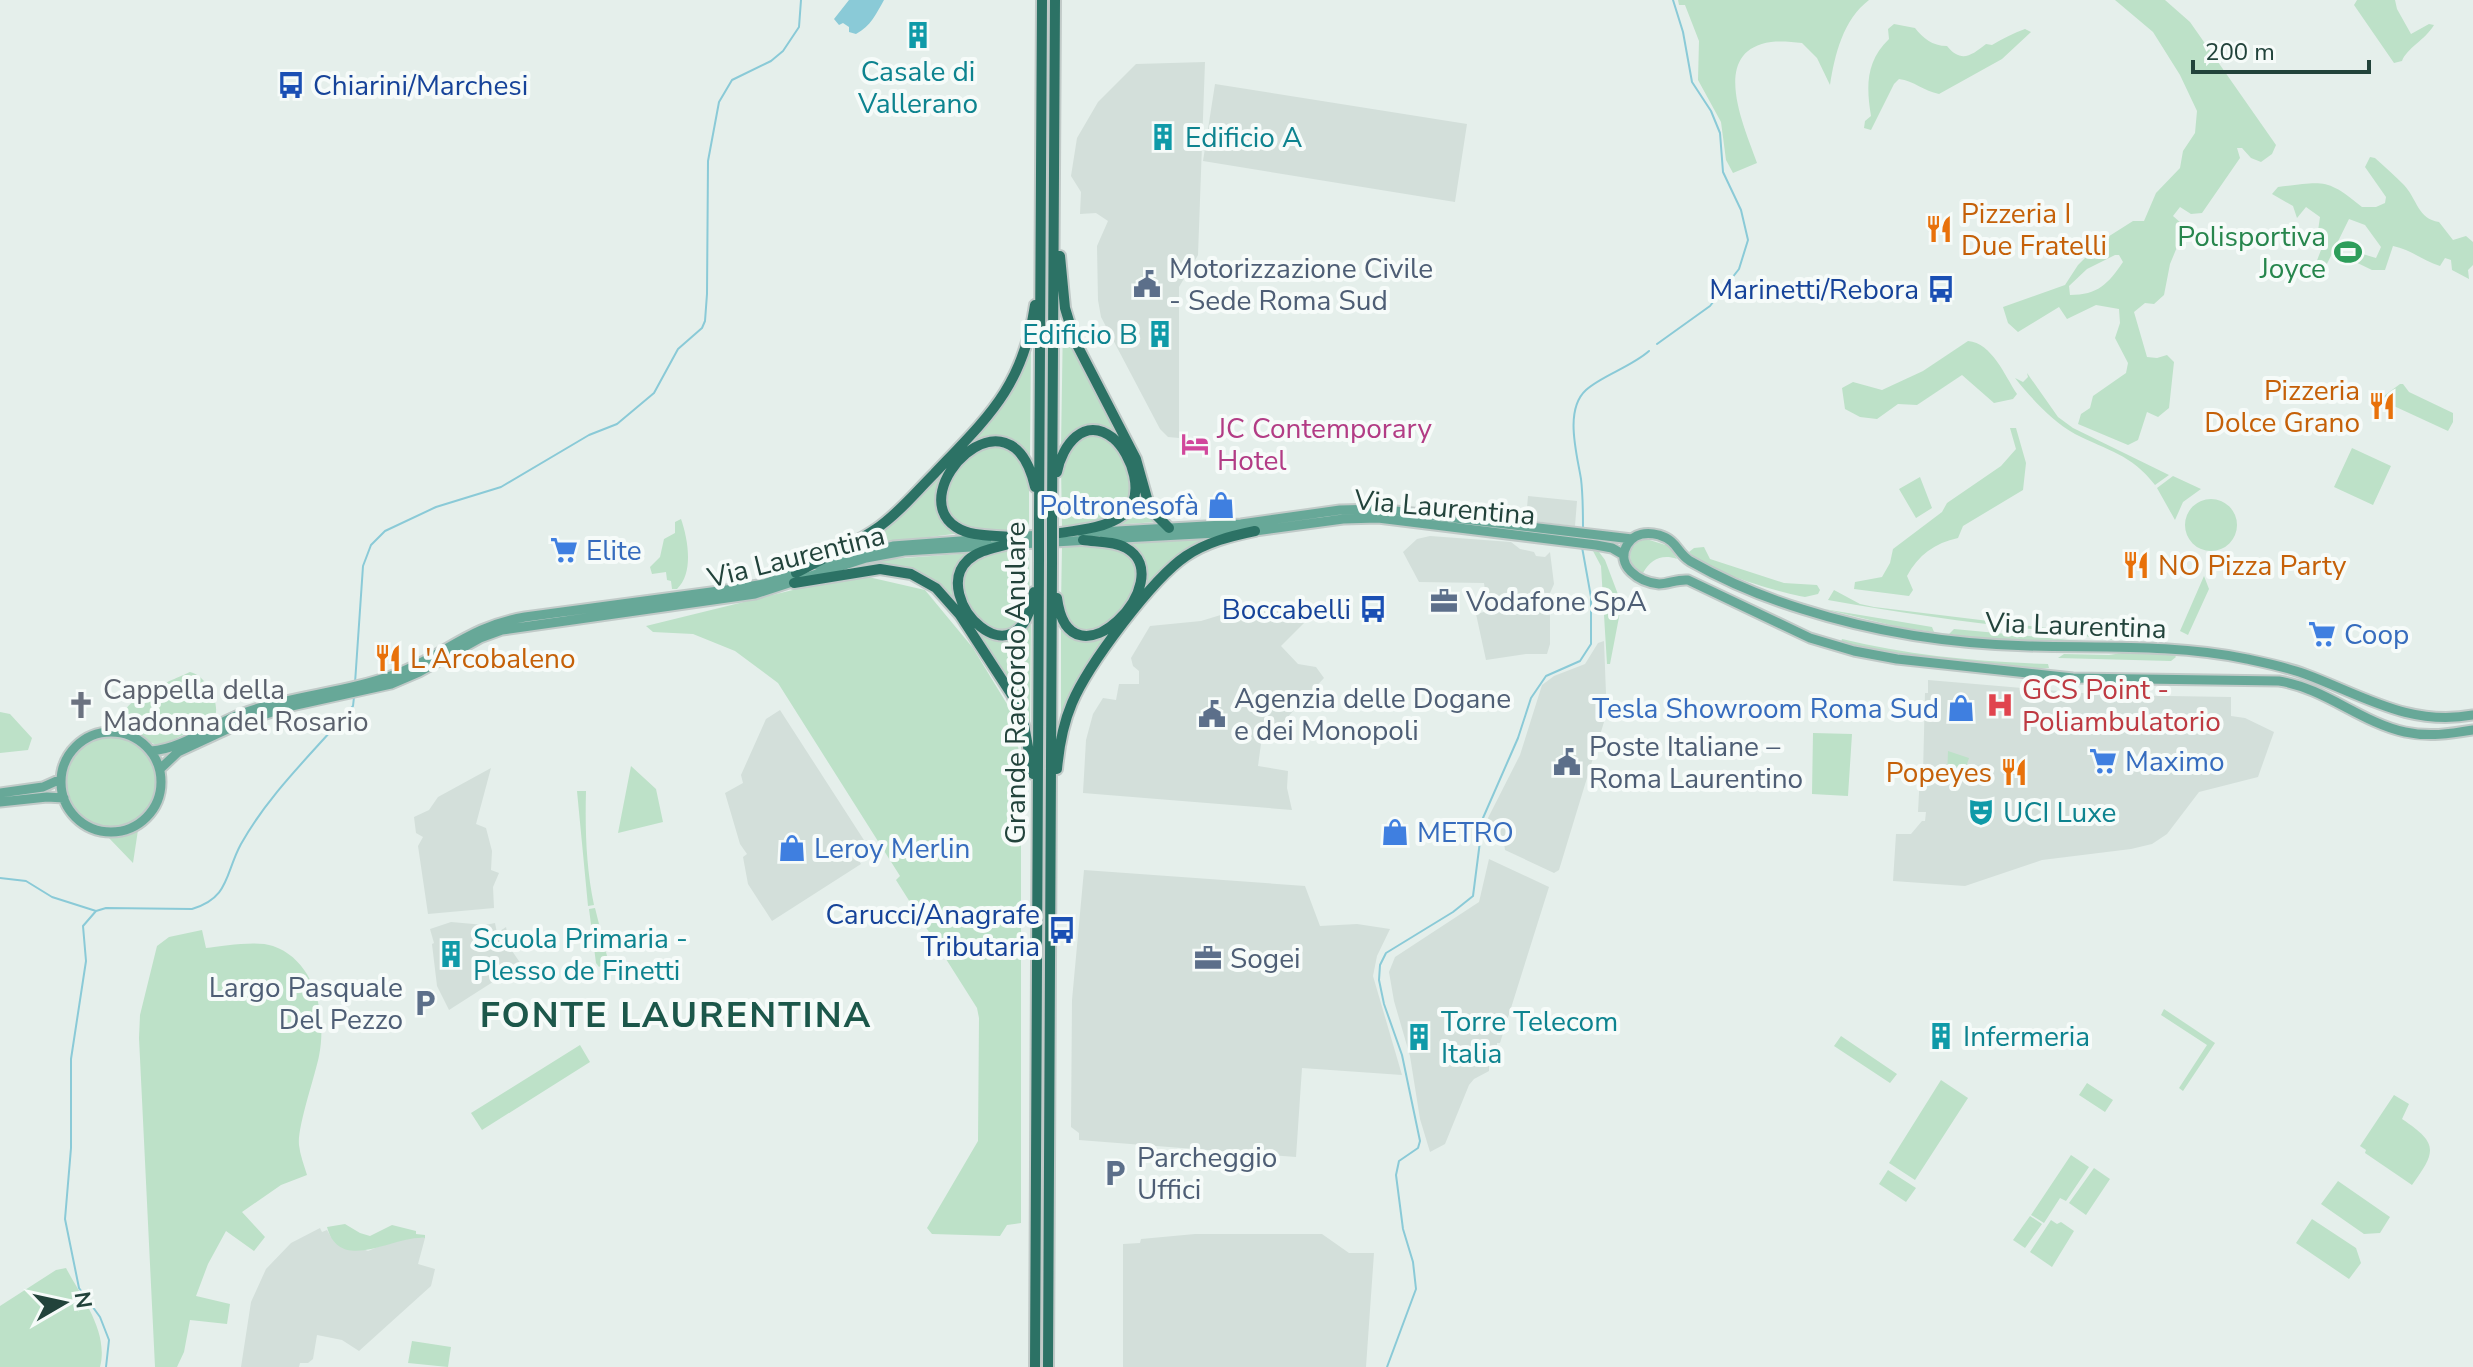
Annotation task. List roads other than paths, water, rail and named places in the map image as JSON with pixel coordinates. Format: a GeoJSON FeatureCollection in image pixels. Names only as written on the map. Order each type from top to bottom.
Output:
{"type":"FeatureCollection","features":[{"type":"Feature","properties":{"kind":"highway","name":"Grande Raccordo Anulare"},"geometry":{"type":"LineString","coordinates":[[1035,1367],[1042,0]]}},
{"type":"Feature","properties":{"kind":"highway","name":"Grande Raccordo Anulare"},"geometry":{"type":"LineString","coordinates":[[1048,1367],[1055,0]]}},
{"type":"Feature","properties":{"kind":"highway"},"geometry":{"type":"LineString","coordinates":[[1054,189],[1063,293],[1073,335],[1136,459],[1150,509],[1169,528]]}},
{"type":"Feature","properties":{"kind":"highway"},"geometry":{"type":"LineString","coordinates":[[795,578],[888,520],[994,409],[1012,383],[1027,348],[1041,263]]}},
{"type":"Feature","properties":{"kind":"highway"},"geometry":{"type":"LineString","coordinates":[[1044,535],[1104,523],[1127,512],[1135,495],[1135,481],[1127,458],[1114,439],[1093,431],[1080,434],[1068,443],[1060,459],[1052,505]]}},
{"type":"Feature","properties":{"kind":"highway"},"geometry":{"type":"LineString","coordinates":[[1009,541],[967,532],[952,523],[944,511],[941,498],[943,481],[949,472],[978,445],[994,441],[1006,443],[1018,449],[1026,459],[1039,505]]}},
{"type":"Feature","properties":{"kind":"highway"},"geometry":{"type":"LineString","coordinates":[[1051,827],[1064,726],[1074,697],[1087,675],[1114,636],[1178,562],[1213,542],[1255,531]]}},
{"type":"Feature","properties":{"kind":"highway"},"geometry":{"type":"LineString","coordinates":[[1052,562],[1058,604],[1065,623],[1086,636],[1107,631],[1135,599],[1141,584],[1141,568],[1134,555],[1125,548],[1083,540]]}},
{"type":"Feature","properties":{"kind":"highway"},"geometry":{"type":"LineString","coordinates":[[1009,541],[975,555],[963,565],[957,578],[958,593],[963,603],[976,623],[988,633],[998,636],[1010,634],[1026,623],[1031,611],[1039,559]]}},
{"type":"Feature","properties":{"kind":"highway"},"geometry":{"type":"LineString","coordinates":[[795,578],[889,570],[919,577],[940,591],[960,615],[1016,703],[1026,731],[1038,807]]}},
{"type":"Feature","properties":{"kind":"main road","name":"Via Laurentina"},"geometry":{"type":"LineString","coordinates":[[1009,541],[1044,535],[1241,524],[1327,512],[1379,509],[1590,539],[1632,539],[1644,533],[1675,542],[1682,555],[1720,576],[1767,597],[1819,614],[1917,635],[1987,644],[2184,651],[2228,656],[2290,669],[2399,713],[2432,718],[2473,715]]}},
{"type":"Feature","properties":{"kind":"main road","name":"Via Laurentina"},"geometry":{"type":"LineString","coordinates":[[160,769],[178,752],[245,721],[355,689],[404,671],[470,634],[508,621],[795,578],[855,554],[893,546],[1255,531],[1343,519],[1385,519],[1577,537]]}},
{"type":"Feature","properties":{"kind":"main road","name":"Via Laurentina"},"geometry":{"type":"LineString","coordinates":[[1590,539],[1624,555],[1627,568],[1636,576],[1656,583],[1692,581],[1810,638],[1877,656],[2059,677],[2279,681],[2312,690],[2402,731],[2434,735],[2473,730]]}},
{"type":"Feature","properties":{"kind":"main road"},"geometry":{"type":"LineString","coordinates":[[1624,555],[1632,539]]}},
{"type":"Feature","properties":{"kind":"main road"},"geometry":{"type":"LineString","coordinates":[[1672,580],[1681,570],[1682,555]]}},
{"type":"Feature","properties":{"kind":"main road","name":"Via Laurentina"},"geometry":{"type":"LineString","coordinates":[[151,751],[172,747],[273,703],[355,689]]}},
{"type":"Feature","properties":{"kind":"main road"},"geometry":{"type":"LineString","coordinates":[[111,731],[140,740],[151,751],[160,769],[161,788],[154,808],[140,823],[126,830],[106,832],[86,825],[74,816],[64,798],[61,779],[65,763],[75,747],[95,734],[111,731]]}},
{"type":"Feature","properties":{"kind":"main road"},"geometry":{"type":"LineString","coordinates":[[0,793],[43,787],[61,779]]}},
{"type":"Feature","properties":{"kind":"main road"},"geometry":{"type":"LineString","coordinates":[[0,802],[64,798]]}},
{"type":"Feature","properties":{"kind":"water"},"geometry":{"type":"Polygon","coordinates":[[[849,0],[884,0],[876,15],[856,34],[834,19],[849,0]]]}},
{"type":"Feature","properties":{"kind":"waterway"},"geometry":{"type":"LineString","coordinates":[[355,683],[363,566],[371,545],[385,531],[436,507],[501,487],[589,435],[617,424],[654,393],[678,349],[702,328],[707,294],[708,161],[719,102],[732,80],[771,61],[783,51],[799,27],[801,0]]}},
{"type":"Feature","properties":{"kind":"waterway"},"geometry":{"type":"LineString","coordinates":[[1657,344],[1710,306],[1739,269],[1748,240],[1741,210],[1723,172],[1720,133],[1711,111],[1692,82],[1683,32],[1673,0]]}},
{"type":"Feature","properties":{"kind":"waterway"},"geometry":{"type":"LineString","coordinates":[[1583,529],[1582,485],[1574,433],[1575,409],[1579,399],[1592,385],[1649,351]]}},
{"type":"Feature","properties":{"kind":"waterway"},"geometry":{"type":"LineString","coordinates":[[1387,1367],[1416,1289],[1413,1262],[1403,1229],[1396,1175],[1399,1161],[1418,1148],[1420,1141],[1402,1055],[1384,1004],[1379,980],[1380,965],[1386,953],[1453,912],[1473,896],[1483,818],[1518,738],[1531,698],[1546,676],[1580,661],[1591,644],[1591,597],[1582,547]]}},
{"type":"Feature","properties":{"kind":"waterway"},"geometry":{"type":"LineString","coordinates":[[106,1367],[109,1340],[100,1317],[79,1288],[65,1219],[71,1148],[71,1059],[86,961],[83,926],[96,911],[106,908],[192,909],[213,898],[225,883],[241,844],[253,825],[279,789],[353,706],[354,697]]}},
{"type":"Feature","properties":{"kind":"waterway"},"geometry":{"type":"LineString","coordinates":[[0,878],[26,881],[52,897],[96,911]]}},
{"type":"Feature","properties":{"kind":"place","name":"Casale di Vallerano"},"geometry":{"type":"Point","coordinates":[918,35]}},
{"type":"Feature","properties":{"kind":"place","name":"Chiarini/Marchesi"},"geometry":{"type":"Point","coordinates":[291,85]}},
{"type":"Feature","properties":{"kind":"place","name":"Edificio A"},"geometry":{"type":"Point","coordinates":[1163,137]}},
{"type":"Feature","properties":{"kind":"place","name":"Pizzeria I Due Fratelli"},"geometry":{"type":"Point","coordinates":[1939,229]}},
{"type":"Feature","properties":{"kind":"place","name":"Polisportiva Joyce"},"geometry":{"type":"Point","coordinates":[2348,252]}},
{"type":"Feature","properties":{"kind":"place","name":"Motorizzazione Civile - Sede Roma Sud"},"geometry":{"type":"Point","coordinates":[1147,284]}},
{"type":"Feature","properties":{"kind":"place","name":"Marinetti/Rebora"},"geometry":{"type":"Point","coordinates":[1941,289]}},
{"type":"Feature","properties":{"kind":"place","name":"Edificio B"},"geometry":{"type":"Point","coordinates":[1160,334]}},
{"type":"Feature","properties":{"kind":"place","name":"Pizzeria Dolce Grano"},"geometry":{"type":"Point","coordinates":[2382,406]}},
{"type":"Feature","properties":{"kind":"place","name":"JC Contemporary Hotel"},"geometry":{"type":"Point","coordinates":[1195,444]}},
{"type":"Feature","properties":{"kind":"place","name":"Poltronesofà"},"geometry":{"type":"Point","coordinates":[1221,505]}},
{"type":"Feature","properties":{"kind":"place","name":"Elite"},"geometry":{"type":"Point","coordinates":[564,550]}},
{"type":"Feature","properties":{"kind":"place","name":"NO Pizza Party"},"geometry":{"type":"Point","coordinates":[2136,565]}},
{"type":"Feature","properties":{"kind":"place","name":"Vodafone SpA"},"geometry":{"type":"Point","coordinates":[1444,601]}},
{"type":"Feature","properties":{"kind":"place","name":"Boccabelli"},"geometry":{"type":"Point","coordinates":[1373,609]}},
{"type":"Feature","properties":{"kind":"place","name":"Coop"},"geometry":{"type":"Point","coordinates":[2322,634]}},
{"type":"Feature","properties":{"kind":"place","name":"L'Arcobaleno"},"geometry":{"type":"Point","coordinates":[388,658]}},
{"type":"Feature","properties":{"kind":"place","name":"Cappella della Madonna del Rosario"},"geometry":{"type":"Point","coordinates":[81,705]}},
{"type":"Feature","properties":{"kind":"place","name":"GCS Point - Poliambulatorio"},"geometry":{"type":"Point","coordinates":[2000,705]}},
{"type":"Feature","properties":{"kind":"place","name":"Tesla Showroom Roma Sud"},"geometry":{"type":"Point","coordinates":[1961,708]}},
{"type":"Feature","properties":{"kind":"place","name":"Agenzia delle Dogane e dei Monopoli"},"geometry":{"type":"Point","coordinates":[1212,714]}},
{"type":"Feature","properties":{"kind":"place","name":"Maximo"},"geometry":{"type":"Point","coordinates":[2103,761]}},
{"type":"Feature","properties":{"kind":"place","name":"Poste Italiane – Roma Laurentino"},"geometry":{"type":"Point","coordinates":[1567,762]}},
{"type":"Feature","properties":{"kind":"place","name":"Popeyes"},"geometry":{"type":"Point","coordinates":[2014,772]}},
{"type":"Feature","properties":{"kind":"place","name":"UCI Luxe"},"geometry":{"type":"Point","coordinates":[1981,812]}},
{"type":"Feature","properties":{"kind":"place","name":"METRO"},"geometry":{"type":"Point","coordinates":[1395,832]}},
{"type":"Feature","properties":{"kind":"place","name":"Leroy Merlin"},"geometry":{"type":"Point","coordinates":[792,848]}},
{"type":"Feature","properties":{"kind":"place","name":"Carucci/Anagrafe Tributaria"},"geometry":{"type":"Point","coordinates":[1062,930]}},
{"type":"Feature","properties":{"kind":"place","name":"Scuola Primaria - Plesso de Finetti"},"geometry":{"type":"Point","coordinates":[451,954]}},
{"type":"Feature","properties":{"kind":"place","name":"Sogei"},"geometry":{"type":"Point","coordinates":[1208,958]}},
{"type":"Feature","properties":{"kind":"place","name":"Largo Pasquale Del Pezzo"},"geometry":{"type":"Point","coordinates":[425,1003]}},
{"type":"Feature","properties":{"kind":"place","name":"Infermeria"},"geometry":{"type":"Point","coordinates":[1941,1036]}},
{"type":"Feature","properties":{"kind":"place","name":"Torre Telecom Italia"},"geometry":{"type":"Point","coordinates":[1419,1037]}},
{"type":"Feature","properties":{"kind":"place","name":"Parcheggio Uffici"},"geometry":{"type":"Point","coordinates":[1115,1173]}},
{"type":"Feature","properties":{"kind":"district","name":"FONTE LAURENTINA"},"geometry":{"type":"Point","coordinates":[676,1014]}}]}
